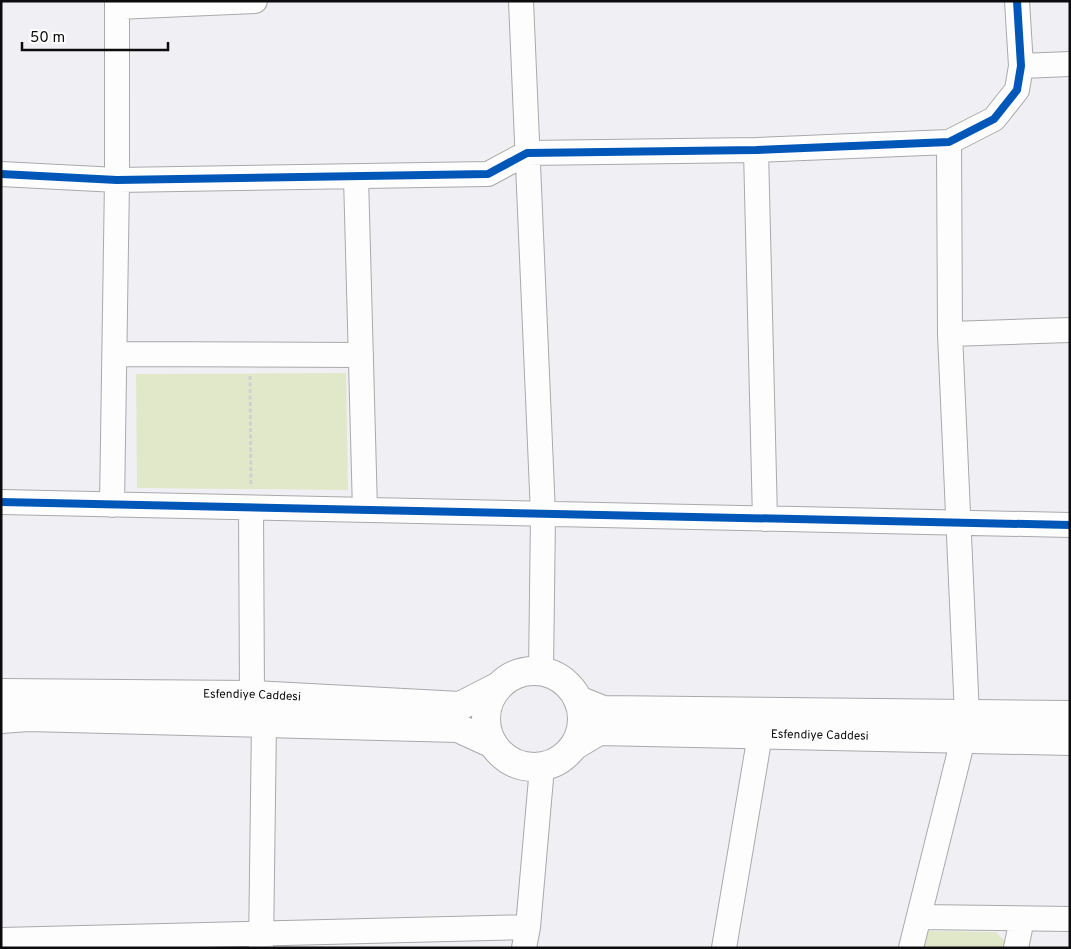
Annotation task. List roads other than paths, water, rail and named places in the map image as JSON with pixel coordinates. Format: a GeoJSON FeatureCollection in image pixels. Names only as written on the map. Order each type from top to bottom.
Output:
{"type":"FeatureCollection","features":[{"type":"Feature","properties":{"kind":"street"},"geometry":{"type":"LineString","coordinates":[[112,505],[117,180],[117,4],[255,1]]}},
{"type":"Feature","properties":{"kind":"street"},"geometry":{"type":"LineString","coordinates":[[521,1],[543,514],[541,671]]}},
{"type":"Feature","properties":{"kind":"street"},"geometry":{"type":"LineString","coordinates":[[1,174],[117,180],[488,174],[527,153],[756,150],[949,142],[994,119],[1017,90],[1021,66],[1017,1]]}},
{"type":"Feature","properties":{"kind":"street"},"geometry":{"type":"LineString","coordinates":[[1021,66],[1070,64]]}},
{"type":"Feature","properties":{"kind":"street"},"geometry":{"type":"LineString","coordinates":[[911,948],[965,727],[959,523],[950,334],[949,142]]}},
{"type":"Feature","properties":{"kind":"street"},"geometry":{"type":"LineString","coordinates":[[756,150],[765,519]]}},
{"type":"Feature","properties":{"kind":"street"},"geometry":{"type":"LineString","coordinates":[[356,177],[365,510]]}},
{"type":"Feature","properties":{"kind":"street"},"geometry":{"type":"LineString","coordinates":[[950,334],[1070,330]]}},
{"type":"Feature","properties":{"kind":"street"},"geometry":{"type":"LineString","coordinates":[[114,354],[361,355]]}},
{"type":"Feature","properties":{"kind":"street"},"geometry":{"type":"LineString","coordinates":[[1,502],[1070,525]]}},
{"type":"Feature","properties":{"kind":"street"},"geometry":{"type":"LineString","coordinates":[[251,508],[252,696]]}},
{"type":"Feature","properties":{"kind":"street"},"geometry":{"type":"LineString","coordinates":[[541,671],[557,676],[570,686],[578,700],[582,716],[581,732],[574,746],[565,756],[554,763],[542,767],[528,767],[514,763],[502,755],[494,744],[488,730],[486,715],[490,700],[499,686],[511,677],[526,672],[541,671]]}},
{"type":"Feature","properties":{"kind":"street","name":"Esfendiye Caddesi"},"geometry":{"type":"LineString","coordinates":[[1,693],[252,696],[460,706],[499,686]]}},
{"type":"Feature","properties":{"kind":"street","name":"Esfendiye Caddesi"},"geometry":{"type":"LineString","coordinates":[[578,700],[603,710],[965,727],[1070,741]]}},
{"type":"Feature","properties":{"kind":"street","name":"Esfendiye Caddesi"},"geometry":{"type":"LineString","coordinates":[[574,746],[599,730],[760,735],[965,727],[1070,715]]}},
{"type":"Feature","properties":{"kind":"street","name":"Esfendiye Caddesi"},"geometry":{"type":"LineString","coordinates":[[1,719],[28,717],[458,728],[494,744]]}},
{"type":"Feature","properties":{"kind":"street"},"geometry":{"type":"LineString","coordinates":[[262,941],[264,722]]}},
{"type":"Feature","properties":{"kind":"street"},"geometry":{"type":"LineString","coordinates":[[724,948],[760,735]]}},
{"type":"Feature","properties":{"kind":"street"},"geometry":{"type":"LineString","coordinates":[[1,940],[93,943],[526,937],[542,767]]}},
{"type":"Feature","properties":{"kind":"street"},"geometry":{"type":"LineString","coordinates":[[920,917],[1070,919]]}},
{"type":"Feature","properties":{"kind":"street"},"geometry":{"type":"LineString","coordinates":[[1016,948],[1022,918]]}}]}
